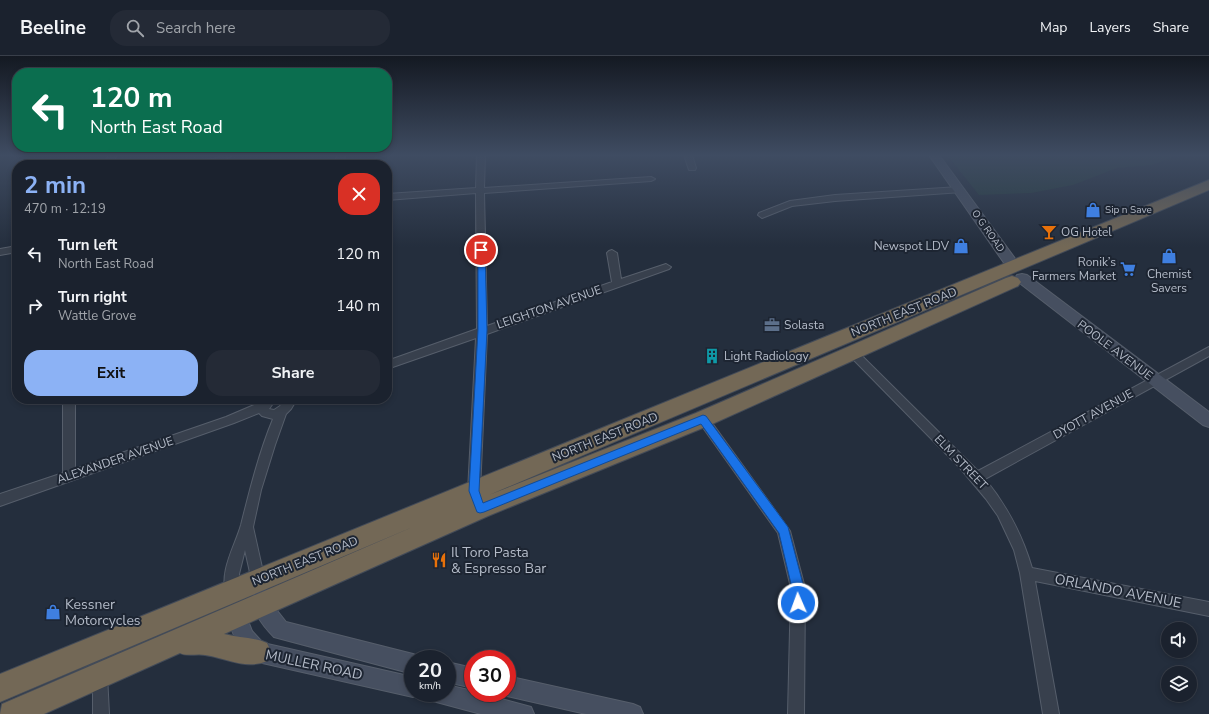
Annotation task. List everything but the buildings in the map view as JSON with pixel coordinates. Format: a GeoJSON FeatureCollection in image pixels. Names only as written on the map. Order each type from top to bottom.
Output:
{"type":"FeatureCollection","features":[{"type":"Feature","properties":{"kind":"highway","name":"NORTH EAST ROAD"},"geometry":{"type":"LineString","coordinates":[[477,500],[703,419],[852,353],[1018,272],[1207,190]]}},
{"type":"Feature","properties":{"kind":"highway","name":"NORTH EAST ROAD"},"geometry":{"type":"LineString","coordinates":[[0,688],[234,603],[477,500],[690,402],[837,339],[1018,272]]}},
{"type":"Feature","properties":{"kind":"highway"},"geometry":{"type":"LineString","coordinates":[[837,339],[852,353]]}},
{"type":"Feature","properties":{"kind":"highway"},"geometry":{"type":"LineString","coordinates":[[690,402],[703,419]]}},
{"type":"Feature","properties":{"kind":"highway","name":"NORTH EAST ROAD"},"geometry":{"type":"LineString","coordinates":[[12,714],[168,645],[234,603]]}},
{"type":"Feature","properties":{"kind":"highway"},"geometry":{"type":"LineString","coordinates":[[168,645],[197,639],[236,650],[258,652]]}},
{"type":"Feature","properties":{"kind":"main road","name":"O G ROAD"},"geometry":{"type":"LineString","coordinates":[[956,186],[1018,272]]}},
{"type":"Feature","properties":{"kind":"main road","name":"POOLE AVENUE"},"geometry":{"type":"LineString","coordinates":[[1018,272],[1209,421]]}},
{"type":"Feature","properties":{"kind":"main road","name":"MULLER ROAD"},"geometry":{"type":"LineString","coordinates":[[260,592],[272,622],[281,630],[404,662]]}},
{"type":"Feature","properties":{"kind":"main road","name":"MULLER ROAD"},"geometry":{"type":"LineString","coordinates":[[234,603],[245,638],[258,652],[404,686]]}},
{"type":"Feature","properties":{"kind":"main road"},"geometry":{"type":"LineString","coordinates":[[516,688],[633,714]]}},
{"type":"Feature","properties":{"kind":"main road"},"geometry":{"type":"LineString","coordinates":[[456,698],[524,714]]}},
{"type":"Feature","properties":{"kind":"street"},"geometry":{"type":"LineString","coordinates":[[477,500],[482,330],[480,186]]}},
{"type":"Feature","properties":{"kind":"street"},"geometry":{"type":"LineString","coordinates":[[392,197],[555,186]]}},
{"type":"Feature","properties":{"kind":"street"},"geometry":{"type":"LineString","coordinates":[[762,215],[790,204],[835,198],[959,190]]}},
{"type":"Feature","properties":{"kind":"street"},"geometry":{"type":"LineString","coordinates":[[0,252],[12,251]]}},
{"type":"Feature","properties":{"kind":"street"},"geometry":{"type":"LineString","coordinates":[[612,253],[617,284]]}},
{"type":"Feature","properties":{"kind":"street","name":"LEIGHTON AVENUE"},"geometry":{"type":"LineString","coordinates":[[392,363],[482,330],[666,267]]}},
{"type":"Feature","properties":{"kind":"street","name":"DYOTT AVENUE"},"geometry":{"type":"LineString","coordinates":[[977,477],[1209,352]]}},
{"type":"Feature","properties":{"kind":"street","name":"ELM STREET"},"geometry":{"type":"LineString","coordinates":[[852,353],[977,477],[998,504],[1013,529],[1022,550],[1027,573],[1051,714]]}},
{"type":"Feature","properties":{"kind":"street"},"geometry":{"type":"LineString","coordinates":[[69,404],[69,476]]}},
{"type":"Feature","properties":{"kind":"street"},"geometry":{"type":"LineString","coordinates":[[234,603],[231,582],[236,554],[247,526],[270,440],[281,412],[289,404]]}},
{"type":"Feature","properties":{"kind":"street"},"geometry":{"type":"LineString","coordinates":[[267,408],[270,440]]}},
{"type":"Feature","properties":{"kind":"street","name":"ALEXANDER AVENUE"},"geometry":{"type":"LineString","coordinates":[[0,500],[267,408],[277,414],[281,412]]}},
{"type":"Feature","properties":{"kind":"street"},"geometry":{"type":"LineString","coordinates":[[703,419],[784,531],[798,588],[796,714]]}},
{"type":"Feature","properties":{"kind":"street"},"geometry":{"type":"LineString","coordinates":[[247,526],[260,592]]}},
{"type":"Feature","properties":{"kind":"street","name":"ORLANDO AVENUE"},"geometry":{"type":"LineString","coordinates":[[1027,573],[1209,609]]}},
{"type":"Feature","properties":{"kind":"street"},"geometry":{"type":"LineString","coordinates":[[100,674],[101,714]]}},
{"type":"Feature","properties":{"kind":"green space"},"geometry":{"type":"Polygon","coordinates":[[[972,186],[1069,186],[1031,193],[979,195],[972,186]]]}},
{"type":"Feature","properties":{"kind":"place","name":"Sip n Save"},"geometry":{"type":"Point","coordinates":[1093,210]}},
{"type":"Feature","properties":{"kind":"place","name":"OG Hotel"},"geometry":{"type":"Point","coordinates":[1049,232]}},
{"type":"Feature","properties":{"kind":"place","name":"Newspot LDV"},"geometry":{"type":"Point","coordinates":[961,246]}},
{"type":"Feature","properties":{"kind":"place","name":"Chemist Savers"},"geometry":{"type":"Point","coordinates":[1169,256]}},
{"type":"Feature","properties":{"kind":"place","name":"Ronik’s Farmers Market"},"geometry":{"type":"Point","coordinates":[1128,269]}},
{"type":"Feature","properties":{"kind":"place","name":"Solasta"},"geometry":{"type":"Point","coordinates":[772,325]}},
{"type":"Feature","properties":{"kind":"place","name":"Light Radiology"},"geometry":{"type":"Point","coordinates":[712,356]}},
{"type":"Feature","properties":{"kind":"place","name":"Il Toro Pasta & Espresso Bar"},"geometry":{"type":"Point","coordinates":[439,560]}},
{"type":"Feature","properties":{"kind":"place","name":"Kessner Motorcycles"},"geometry":{"type":"Point","coordinates":[53,612]}},
{"type":"Feature","properties":{"kind":"route"},"geometry":{"type":"LineString","coordinates":[[481,250],[482,330],[474,491],[480,509],[703,419],[784,531],[798,588],[798,603]]}}]}
